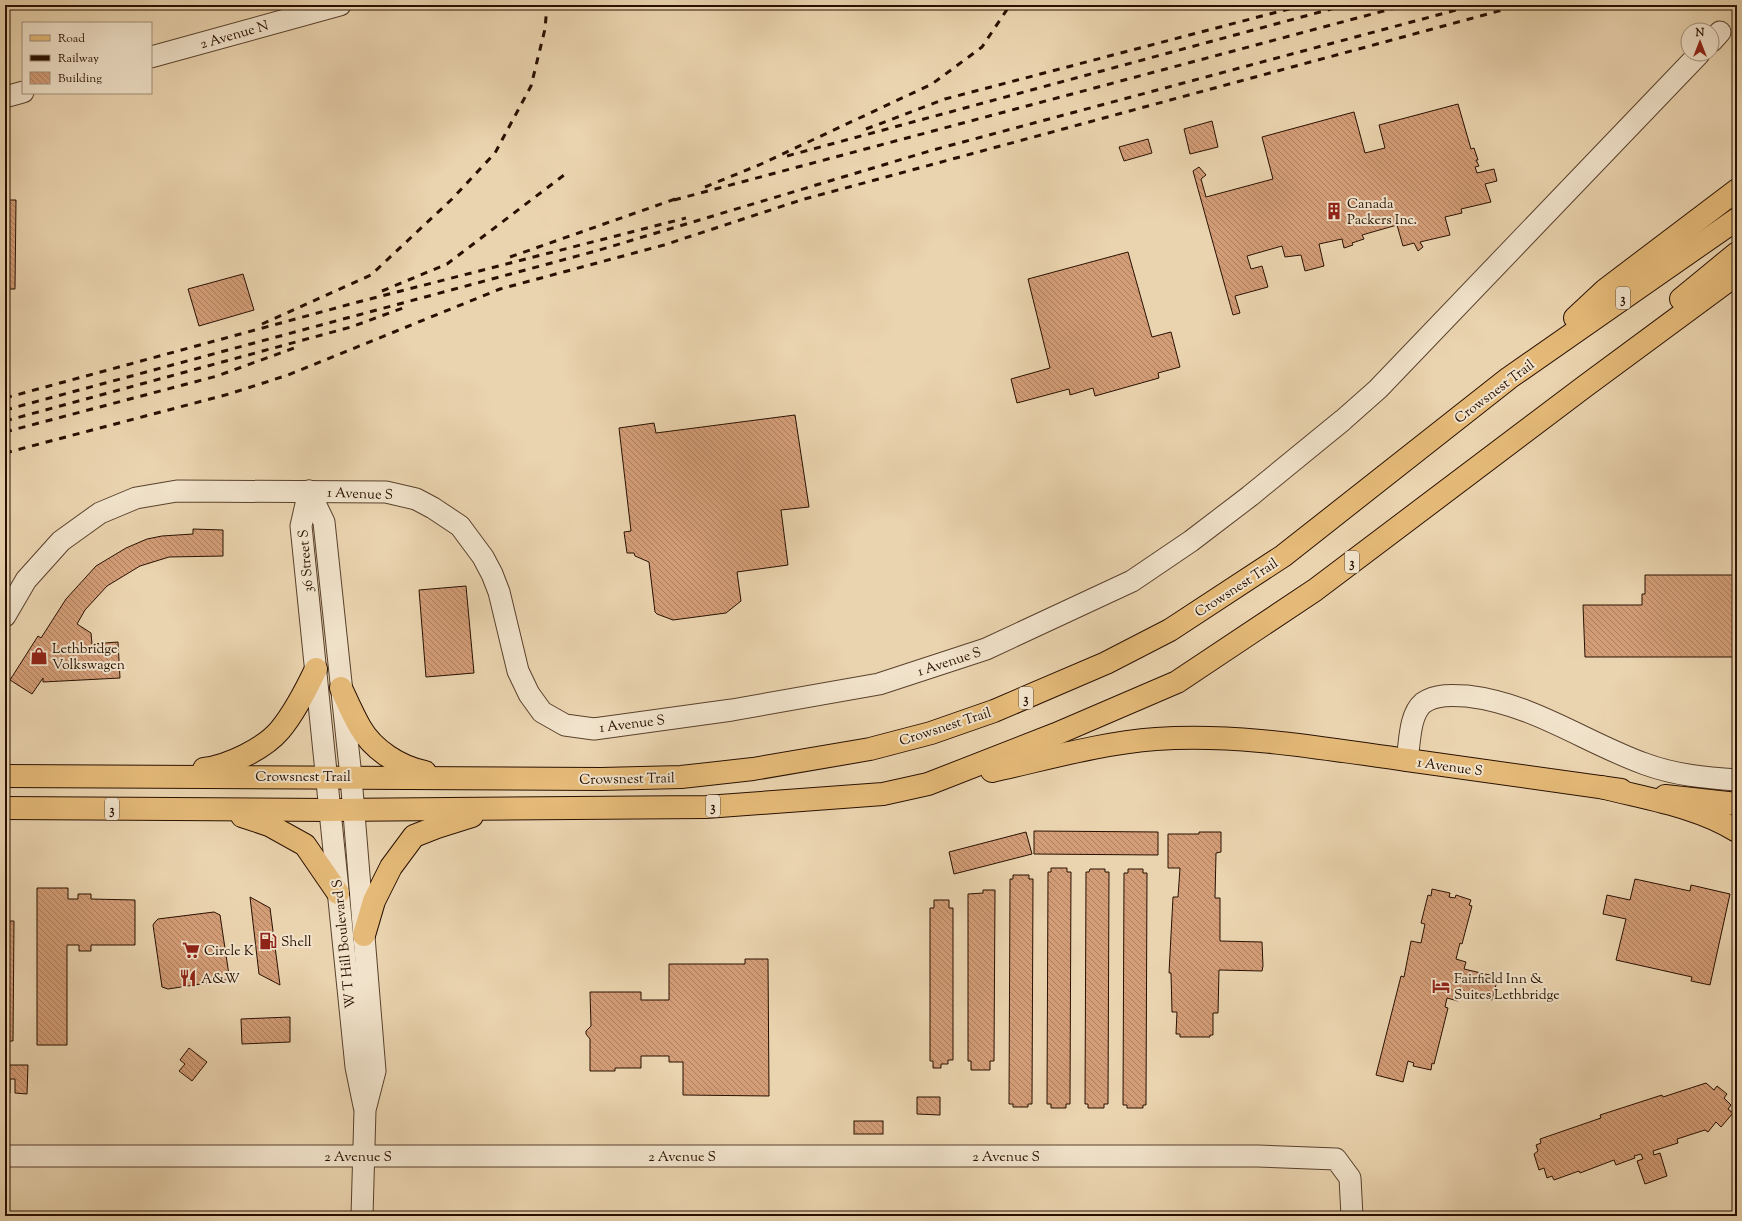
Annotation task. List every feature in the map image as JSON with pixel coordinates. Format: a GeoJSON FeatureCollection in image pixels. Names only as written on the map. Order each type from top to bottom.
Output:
{"type":"FeatureCollection","features":[{"type":"Feature","properties":{"kind":"main road"},"geometry":{"type":"LineString","coordinates":[[1509,378],[1605,290],[1737,190]]}},
{"type":"Feature","properties":{"kind":"main road","name":"Crowsnest Trail"},"geometry":{"type":"LineString","coordinates":[[5,776],[351,776],[609,779],[681,776],[753,769],[870,749],[930,733],[994,711],[1106,663],[1170,630],[1215,602],[1288,552],[1509,378],[1737,219]]}},
{"type":"Feature","properties":{"kind":"main road"},"geometry":{"type":"LineString","coordinates":[[1584,387],[1692,289],[1737,252]]}},
{"type":"Feature","properties":{"kind":"main road","name":"Crowsnest Trail"},"geometry":{"type":"LineString","coordinates":[[5,808],[354,810],[706,807],[883,794],[928,784],[1056,734],[1177,682],[1315,590],[1584,387],[1737,274]]}},
{"type":"Feature","properties":{"kind":"main road"},"geometry":{"type":"LineString","coordinates":[[157,776],[212,768],[246,756],[279,731],[304,694],[316,668]]}},
{"type":"Feature","properties":{"kind":"main road"},"geometry":{"type":"LineString","coordinates":[[341,688],[361,729],[380,750],[411,769],[454,778]]}},
{"type":"Feature","properties":{"kind":"main road"},"geometry":{"type":"LineString","coordinates":[[928,784],[1104,747],[1156,739],[1199,738],[1252,740],[1408,760]]}},
{"type":"Feature","properties":{"kind":"main road","name":"1 Avenue S"},"geometry":{"type":"LineString","coordinates":[[1408,760],[1737,804]]}},
{"type":"Feature","properties":{"kind":"main road"},"geometry":{"type":"LineString","coordinates":[[1601,787],[1698,812],[1721,821],[1737,831]]}},
{"type":"Feature","properties":{"kind":"main road"},"geometry":{"type":"LineString","coordinates":[[364,935],[374,901],[391,867],[414,836],[437,827],[496,809]]}},
{"type":"Feature","properties":{"kind":"main road"},"geometry":{"type":"LineString","coordinates":[[219,810],[269,824],[305,846],[338,893]]}},
{"type":"Feature","properties":{"kind":"street","name":"2 Avenue N"},"geometry":{"type":"LineString","coordinates":[[152,57],[287,12],[340,5]]}},
{"type":"Feature","properties":{"kind":"street","name":"1 Avenue S"},"geometry":{"type":"LineString","coordinates":[[5,616],[26,580],[61,541],[100,513],[136,498],[177,491],[386,492],[416,499],[433,508],[460,526],[483,557],[492,574],[499,592],[518,671],[529,694],[542,712],[565,724],[594,729],[732,710],[879,684],[986,649],[1132,581],[1191,541],[1250,496],[1344,420],[1378,389],[1691,62]]}},
{"type":"Feature","properties":{"kind":"street"},"geometry":{"type":"LineString","coordinates":[[5,98],[22,92]]}},
{"type":"Feature","properties":{"kind":"street","name":"36 Street S"},"geometry":{"type":"LineString","coordinates":[[310,491],[301,526],[328,776]]}},
{"type":"Feature","properties":{"kind":"street","name":"36 Street S"},"geometry":{"type":"LineString","coordinates":[[310,491],[324,522],[351,776]]}},
{"type":"Feature","properties":{"kind":"street","name":"1 Avenue S"},"geometry":{"type":"LineString","coordinates":[[1408,760],[1413,720],[1417,710],[1424,703],[1436,697],[1453,695],[1492,701],[1532,712],[1618,753],[1677,774],[1737,780]]}},
{"type":"Feature","properties":{"kind":"street","name":"W T Hill Boulevard S"},"geometry":{"type":"LineString","coordinates":[[328,776],[330,810],[356,1067],[365,1110],[362,1216]]}},
{"type":"Feature","properties":{"kind":"street","name":"W T Hill Boulevard S"},"geometry":{"type":"LineString","coordinates":[[351,776],[375,1072],[365,1110]]}},
{"type":"Feature","properties":{"kind":"street","name":"2 Avenue S"},"geometry":{"type":"LineString","coordinates":[[5,1156],[1258,1156],[1336,1159],[1350,1178],[1352,1216]]}},
{"type":"Feature","properties":{"kind":"building","name":"Canada Packers Inc."},"geometry":{"type":"Polygon","coordinates":[[[1458,104],[1471,149],[1474,148],[1478,160],[1476,160],[1479,166],[1475,167],[1477,173],[1494,169],[1497,181],[1485,184],[1491,202],[1461,209],[1462,213],[1445,217],[1450,235],[1420,242],[1423,247],[1418,251],[1414,243],[1403,246],[1397,225],[1362,235],[1364,239],[1352,243],[1353,245],[1344,248],[1342,239],[1319,244],[1324,266],[1305,271],[1301,255],[1285,257],[1282,246],[1247,256],[1251,269],[1262,266],[1268,287],[1235,296],[1240,313],[1233,315],[1193,171],[1199,167],[1206,175],[1201,179],[1206,197],[1273,179],[1262,137],[1354,112],[1365,153],[1385,148],[1379,125],[1458,104]]]}},
{"type":"Feature","properties":{"kind":"building"},"geometry":{"type":"Polygon","coordinates":[[[1212,121],[1218,147],[1190,154],[1184,129],[1212,121]]]}},
{"type":"Feature","properties":{"kind":"building"},"geometry":{"type":"Polygon","coordinates":[[[1148,139],[1152,153],[1124,161],[1119,147],[1148,139]]]}},
{"type":"Feature","properties":{"kind":"building"},"geometry":{"type":"Polygon","coordinates":[[[5,200],[16,200],[15,289],[5,289],[5,200]]]}},
{"type":"Feature","properties":{"kind":"building"},"geometry":{"type":"Polygon","coordinates":[[[1128,252],[1152,337],[1171,332],[1180,367],[1158,373],[1159,378],[1095,396],[1093,388],[1070,395],[1069,389],[1017,403],[1011,379],[1050,368],[1028,279],[1128,252]]]}},
{"type":"Feature","properties":{"kind":"building"},"geometry":{"type":"Polygon","coordinates":[[[243,274],[254,310],[199,326],[188,289],[243,274]]]}},
{"type":"Feature","properties":{"kind":"building"},"geometry":{"type":"Polygon","coordinates":[[[795,415],[809,507],[781,510],[788,565],[737,572],[741,601],[726,613],[673,620],[657,614],[655,612],[649,562],[635,556],[634,553],[627,553],[624,532],[631,531],[619,428],[654,423],[656,433],[795,415]]]}},
{"type":"Feature","properties":{"kind":"building"},"geometry":{"type":"Polygon","coordinates":[[[193,529],[223,530],[223,556],[169,557],[140,566],[107,586],[85,610],[77,624],[91,633],[92,644],[118,642],[120,678],[43,682],[43,678],[32,694],[10,680],[38,636],[41,638],[66,599],[96,566],[126,548],[147,539],[162,536],[193,534],[193,529]]]}},
{"type":"Feature","properties":{"kind":"building"},"geometry":{"type":"Polygon","coordinates":[[[1645,575],[1737,575],[1737,657],[1585,657],[1583,605],[1642,605],[1642,594],[1645,594],[1645,575]]]}},
{"type":"Feature","properties":{"kind":"building"},"geometry":{"type":"Polygon","coordinates":[[[466,586],[474,673],[426,677],[419,590],[466,586]]]}},
{"type":"Feature","properties":{"kind":"building"},"geometry":{"type":"Polygon","coordinates":[[[1034,831],[1158,832],[1158,855],[1034,854],[1034,831]]]}},
{"type":"Feature","properties":{"kind":"building"},"geometry":{"type":"Polygon","coordinates":[[[1026,832],[1032,854],[954,874],[949,852],[1026,832]]]}},
{"type":"Feature","properties":{"kind":"building"},"geometry":{"type":"Polygon","coordinates":[[[1199,832],[1221,832],[1221,852],[1216,853],[1215,898],[1220,898],[1220,941],[1262,942],[1263,966],[1262,971],[1219,970],[1218,1013],[1213,1013],[1213,1035],[1210,1035],[1210,1037],[1180,1037],[1180,1034],[1176,1034],[1177,1012],[1172,1012],[1171,973],[1169,973],[1173,897],[1178,897],[1180,868],[1168,868],[1168,834],[1199,834],[1199,832]]]}},
{"type":"Feature","properties":{"kind":"building"},"geometry":{"type":"Polygon","coordinates":[[[1051,868],[1067,868],[1067,872],[1071,872],[1070,1104],[1066,1104],[1066,1108],[1051,1108],[1051,1104],[1047,1104],[1048,872],[1051,872],[1051,868]]]}},
{"type":"Feature","properties":{"kind":"building"},"geometry":{"type":"Polygon","coordinates":[[[1090,869],[1105,869],[1105,872],[1109,872],[1108,1104],[1104,1104],[1104,1108],[1088,1108],[1088,1104],[1085,1104],[1086,872],[1089,872],[1090,869]]]}},
{"type":"Feature","properties":{"kind":"building"},"geometry":{"type":"Polygon","coordinates":[[[1128,869],[1143,869],[1143,873],[1147,873],[1146,1105],[1143,1105],[1143,1108],[1127,1108],[1127,1105],[1123,1105],[1124,873],[1128,873],[1128,869]]]}},
{"type":"Feature","properties":{"kind":"building"},"geometry":{"type":"Polygon","coordinates":[[[1013,875],[1029,875],[1029,879],[1033,879],[1032,1104],[1028,1104],[1028,1107],[1013,1107],[1013,1104],[1009,1104],[1010,879],[1013,879],[1013,875]]]}},
{"type":"Feature","properties":{"kind":"building"},"geometry":{"type":"Polygon","coordinates":[[[1635,879],[1690,891],[1691,885],[1730,894],[1710,985],[1691,981],[1692,977],[1616,960],[1626,919],[1603,914],[1607,895],[1630,900],[1635,879]]]}},
{"type":"Feature","properties":{"kind":"building"},"geometry":{"type":"Polygon","coordinates":[[[37,888],[68,888],[68,899],[78,899],[78,894],[91,894],[91,899],[135,900],[135,945],[91,945],[91,951],[79,951],[79,945],[67,945],[67,1045],[37,1045],[37,888]]]}},
{"type":"Feature","properties":{"kind":"building"},"geometry":{"type":"Polygon","coordinates":[[[1432,889],[1450,893],[1449,897],[1455,898],[1456,895],[1471,900],[1469,905],[1472,906],[1462,944],[1460,943],[1456,959],[1466,962],[1464,969],[1498,977],[1492,1000],[1460,992],[1458,1001],[1447,998],[1445,1007],[1448,1008],[1434,1064],[1432,1063],[1431,1070],[1413,1066],[1414,1063],[1408,1061],[1403,1082],[1376,1075],[1401,976],[1404,977],[1411,941],[1421,943],[1425,924],[1421,923],[1428,895],[1431,896],[1432,889]]]}},
{"type":"Feature","properties":{"kind":"building"},"geometry":{"type":"Polygon","coordinates":[[[983,890],[995,890],[994,1061],[990,1061],[990,1070],[971,1070],[971,1061],[968,1061],[968,894],[983,893],[983,890]]]}},
{"type":"Feature","properties":{"kind":"building"},"geometry":{"type":"Polygon","coordinates":[[[250,897],[270,908],[280,985],[259,974],[250,897]]]}},
{"type":"Feature","properties":{"kind":"building"},"geometry":{"type":"Polygon","coordinates":[[[934,900],[949,900],[949,908],[953,908],[953,1060],[948,1060],[948,1064],[941,1064],[941,1068],[933,1068],[933,1061],[930,1061],[930,908],[934,908],[934,900]]]}},
{"type":"Feature","properties":{"kind":"building","name":"Circle K"},"geometry":{"type":"Polygon","coordinates":[[[214,912],[220,915],[229,975],[227,980],[168,989],[162,987],[153,925],[155,922],[158,919],[214,912]]]}},
{"type":"Feature","properties":{"kind":"building"},"geometry":{"type":"Polygon","coordinates":[[[5,921],[14,921],[13,1041],[5,1041],[5,921]]]}},
{"type":"Feature","properties":{"kind":"building"},"geometry":{"type":"Polygon","coordinates":[[[745,959],[768,959],[769,1096],[683,1095],[683,1062],[669,1062],[669,1056],[641,1056],[641,1068],[615,1068],[615,1071],[590,1071],[590,1039],[586,1034],[586,1031],[591,1026],[590,992],[641,992],[641,1000],[669,1000],[669,964],[745,964],[745,959]]]}},
{"type":"Feature","properties":{"kind":"building"},"geometry":{"type":"Polygon","coordinates":[[[290,1017],[290,1042],[242,1044],[241,1019],[290,1017]]]}},
{"type":"Feature","properties":{"kind":"building"},"geometry":{"type":"Polygon","coordinates":[[[189,1048],[207,1062],[192,1081],[179,1071],[185,1064],[180,1060],[189,1048]]]}},
{"type":"Feature","properties":{"kind":"building"},"geometry":{"type":"Polygon","coordinates":[[[5,1065],[28,1065],[27,1094],[15,1093],[15,1079],[10,1079],[10,1093],[5,1093],[5,1065]]]}},
{"type":"Feature","properties":{"kind":"building"},"geometry":{"type":"Polygon","coordinates":[[[1706,1083],[1714,1090],[1717,1086],[1727,1094],[1724,1098],[1731,1105],[1728,1109],[1733,1113],[1721,1127],[1716,1122],[1708,1132],[1705,1130],[1677,1139],[1678,1143],[1653,1151],[1654,1155],[1660,1153],[1667,1176],[1645,1184],[1637,1161],[1643,1159],[1641,1154],[1634,1156],[1635,1158],[1616,1165],[1614,1160],[1580,1173],[1579,1171],[1554,1180],[1552,1176],[1547,1178],[1544,1168],[1539,1170],[1534,1154],[1538,1151],[1536,1145],[1541,1143],[1540,1139],[1601,1118],[1600,1115],[1662,1095],[1663,1097],[1706,1083]]]}},
{"type":"Feature","properties":{"kind":"building"},"geometry":{"type":"Polygon","coordinates":[[[917,1097],[940,1097],[940,1115],[917,1114],[917,1097]]]}},
{"type":"Feature","properties":{"kind":"building"},"geometry":{"type":"Polygon","coordinates":[[[854,1121],[883,1121],[883,1134],[854,1134],[854,1121]]]}},
{"type":"Feature","properties":{"kind":"railway"},"geometry":{"type":"LineString","coordinates":[[262,324],[371,275],[452,199],[495,153],[531,86],[545,29],[547,5]]}},
{"type":"Feature","properties":{"kind":"railway"},"geometry":{"type":"LineString","coordinates":[[705,187],[759,165],[932,84],[982,47],[1010,5]]}},
{"type":"Feature","properties":{"kind":"railway"},"geometry":{"type":"LineString","coordinates":[[866,129],[945,99],[1304,5]]}},
{"type":"Feature","properties":{"kind":"railway"},"geometry":{"type":"LineString","coordinates":[[787,156],[1346,5]]}},
{"type":"Feature","properties":{"kind":"railway"},"geometry":{"type":"LineString","coordinates":[[674,200],[1406,5]]}},
{"type":"Feature","properties":{"kind":"railway"},"geometry":{"type":"LineString","coordinates":[[5,410],[596,251],[933,150],[1475,5]]}},
{"type":"Feature","properties":{"kind":"railway"},"geometry":{"type":"LineString","coordinates":[[5,453],[229,394],[288,375],[500,289],[664,245],[801,200],[1521,5]]}},
{"type":"Feature","properties":{"kind":"railway"},"geometry":{"type":"LineString","coordinates":[[382,291],[447,264],[564,175]]}},
{"type":"Feature","properties":{"kind":"railway"},"geometry":{"type":"LineString","coordinates":[[510,257],[678,198]]}},
{"type":"Feature","properties":{"kind":"railway"},"geometry":{"type":"LineString","coordinates":[[5,398],[358,302],[686,218]]}},
{"type":"Feature","properties":{"kind":"railway"},"geometry":{"type":"LineString","coordinates":[[5,421],[351,327],[403,308]]}},
{"type":"Feature","properties":{"kind":"railway"},"geometry":{"type":"LineString","coordinates":[[5,432],[217,376],[297,347]]}},
{"type":"Feature","properties":{"kind":"place","name":"Canada Packers Inc."},"geometry":{"type":"Point","coordinates":[1334,211]}},
{"type":"Feature","properties":{"kind":"place","name":"Lethbridge Volkswagen"},"geometry":{"type":"Point","coordinates":[39,656]}},
{"type":"Feature","properties":{"kind":"place","name":"Shell"},"geometry":{"type":"Point","coordinates":[268,941]}},
{"type":"Feature","properties":{"kind":"place","name":"Circle K"},"geometry":{"type":"Point","coordinates":[191,950]}},
{"type":"Feature","properties":{"kind":"place","name":"A&W"},"geometry":{"type":"Point","coordinates":[188,978]}},
{"type":"Feature","properties":{"kind":"place","name":"Fairfield Inn & Suites Lethbridge"},"geometry":{"type":"Point","coordinates":[1441,986]}}]}
